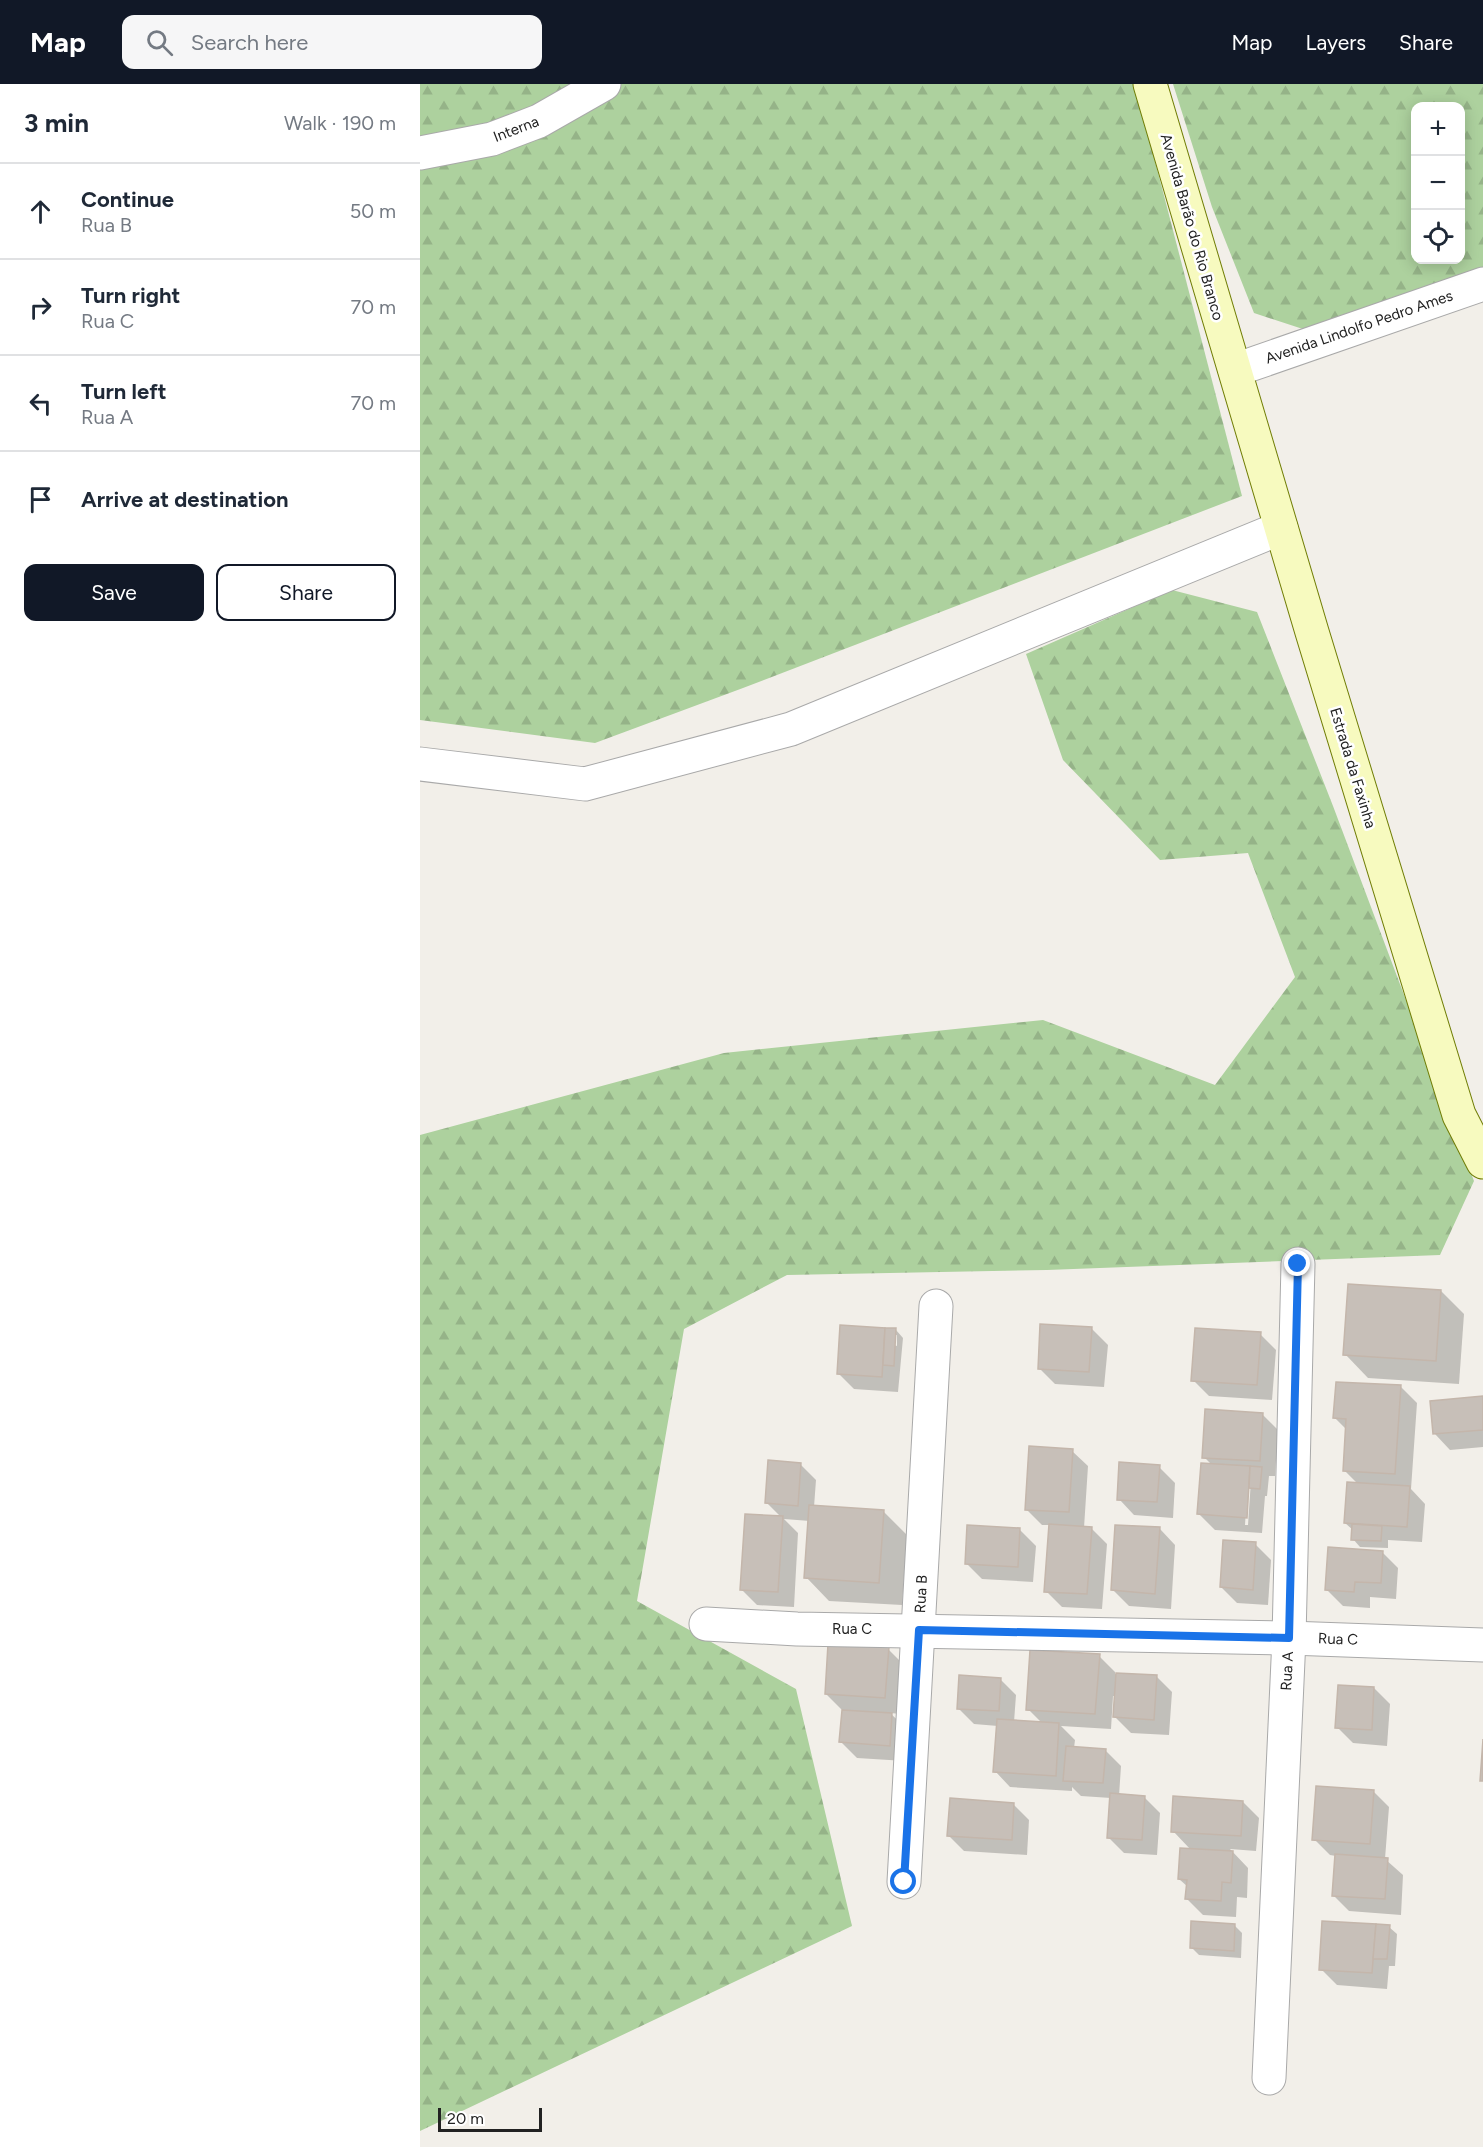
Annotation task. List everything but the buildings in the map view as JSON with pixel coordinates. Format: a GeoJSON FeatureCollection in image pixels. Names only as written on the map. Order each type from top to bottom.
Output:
{"type":"FeatureCollection","features":[{"type":"Feature","properties":{"kind":"street","name":"Interna"},"geometry":{"type":"LineString","coordinates":[[420,153],[492,139],[539,121],[604,84]]}},
{"type":"Feature","properties":{"kind":"street","name":"Avenida Barão do Rio Branco"},"geometry":{"type":"LineString","coordinates":[[1150,84],[1235,370]]}},
{"type":"Feature","properties":{"kind":"street","name":"Avenida Lindolfo Pedro Ames"},"geometry":{"type":"LineString","coordinates":[[1235,370],[1483,284]]}},
{"type":"Feature","properties":{"kind":"street","name":"Estrada da Faxinha"},"geometry":{"type":"LineString","coordinates":[[1235,370],[1459,1115],[1483,1162]]}},
{"type":"Feature","properties":{"kind":"street"},"geometry":{"type":"LineString","coordinates":[[420,764],[585,784],[791,729],[1281,528]]}},
{"type":"Feature","properties":{"kind":"street","name":"Rua A"},"geometry":{"type":"LineString","coordinates":[[1269,2078],[1289,1638],[1298,1264]]}},
{"type":"Feature","properties":{"kind":"street","name":"Rua B"},"geometry":{"type":"LineString","coordinates":[[904,1882],[936,1306]]}},
{"type":"Feature","properties":{"kind":"street","name":"Rua C"},"geometry":{"type":"LineString","coordinates":[[706,1624],[797,1629],[1483,1644]]}},
{"type":"Feature","properties":{"kind":"green space"},"geometry":{"type":"Polygon","coordinates":[[[420,84],[1135,84],[1242,496],[595,743],[420,720],[420,84]]]}},
{"type":"Feature","properties":{"kind":"green space"},"geometry":{"type":"Polygon","coordinates":[[[1173,84],[1483,84],[1483,268],[1312,332],[1254,313],[1212,207],[1173,84]]]}},
{"type":"Feature","properties":{"kind":"green space"},"geometry":{"type":"Polygon","coordinates":[[[1172,590],[1257,612],[1333,806],[1474,1181],[1440,1255],[1047,1270],[787,1275],[684,1329],[637,1601],[796,1689],[852,1926],[420,2131],[420,1135],[724,1053],[1043,1020],[1215,1085],[1295,977],[1248,853],[1160,860],[1063,760],[1026,654],[1172,590]]]}},
{"type":"Feature","properties":{"kind":"route"},"geometry":{"type":"LineString","coordinates":[[904,1882],[919,1630],[1289,1638],[1298,1264]]}}]}
